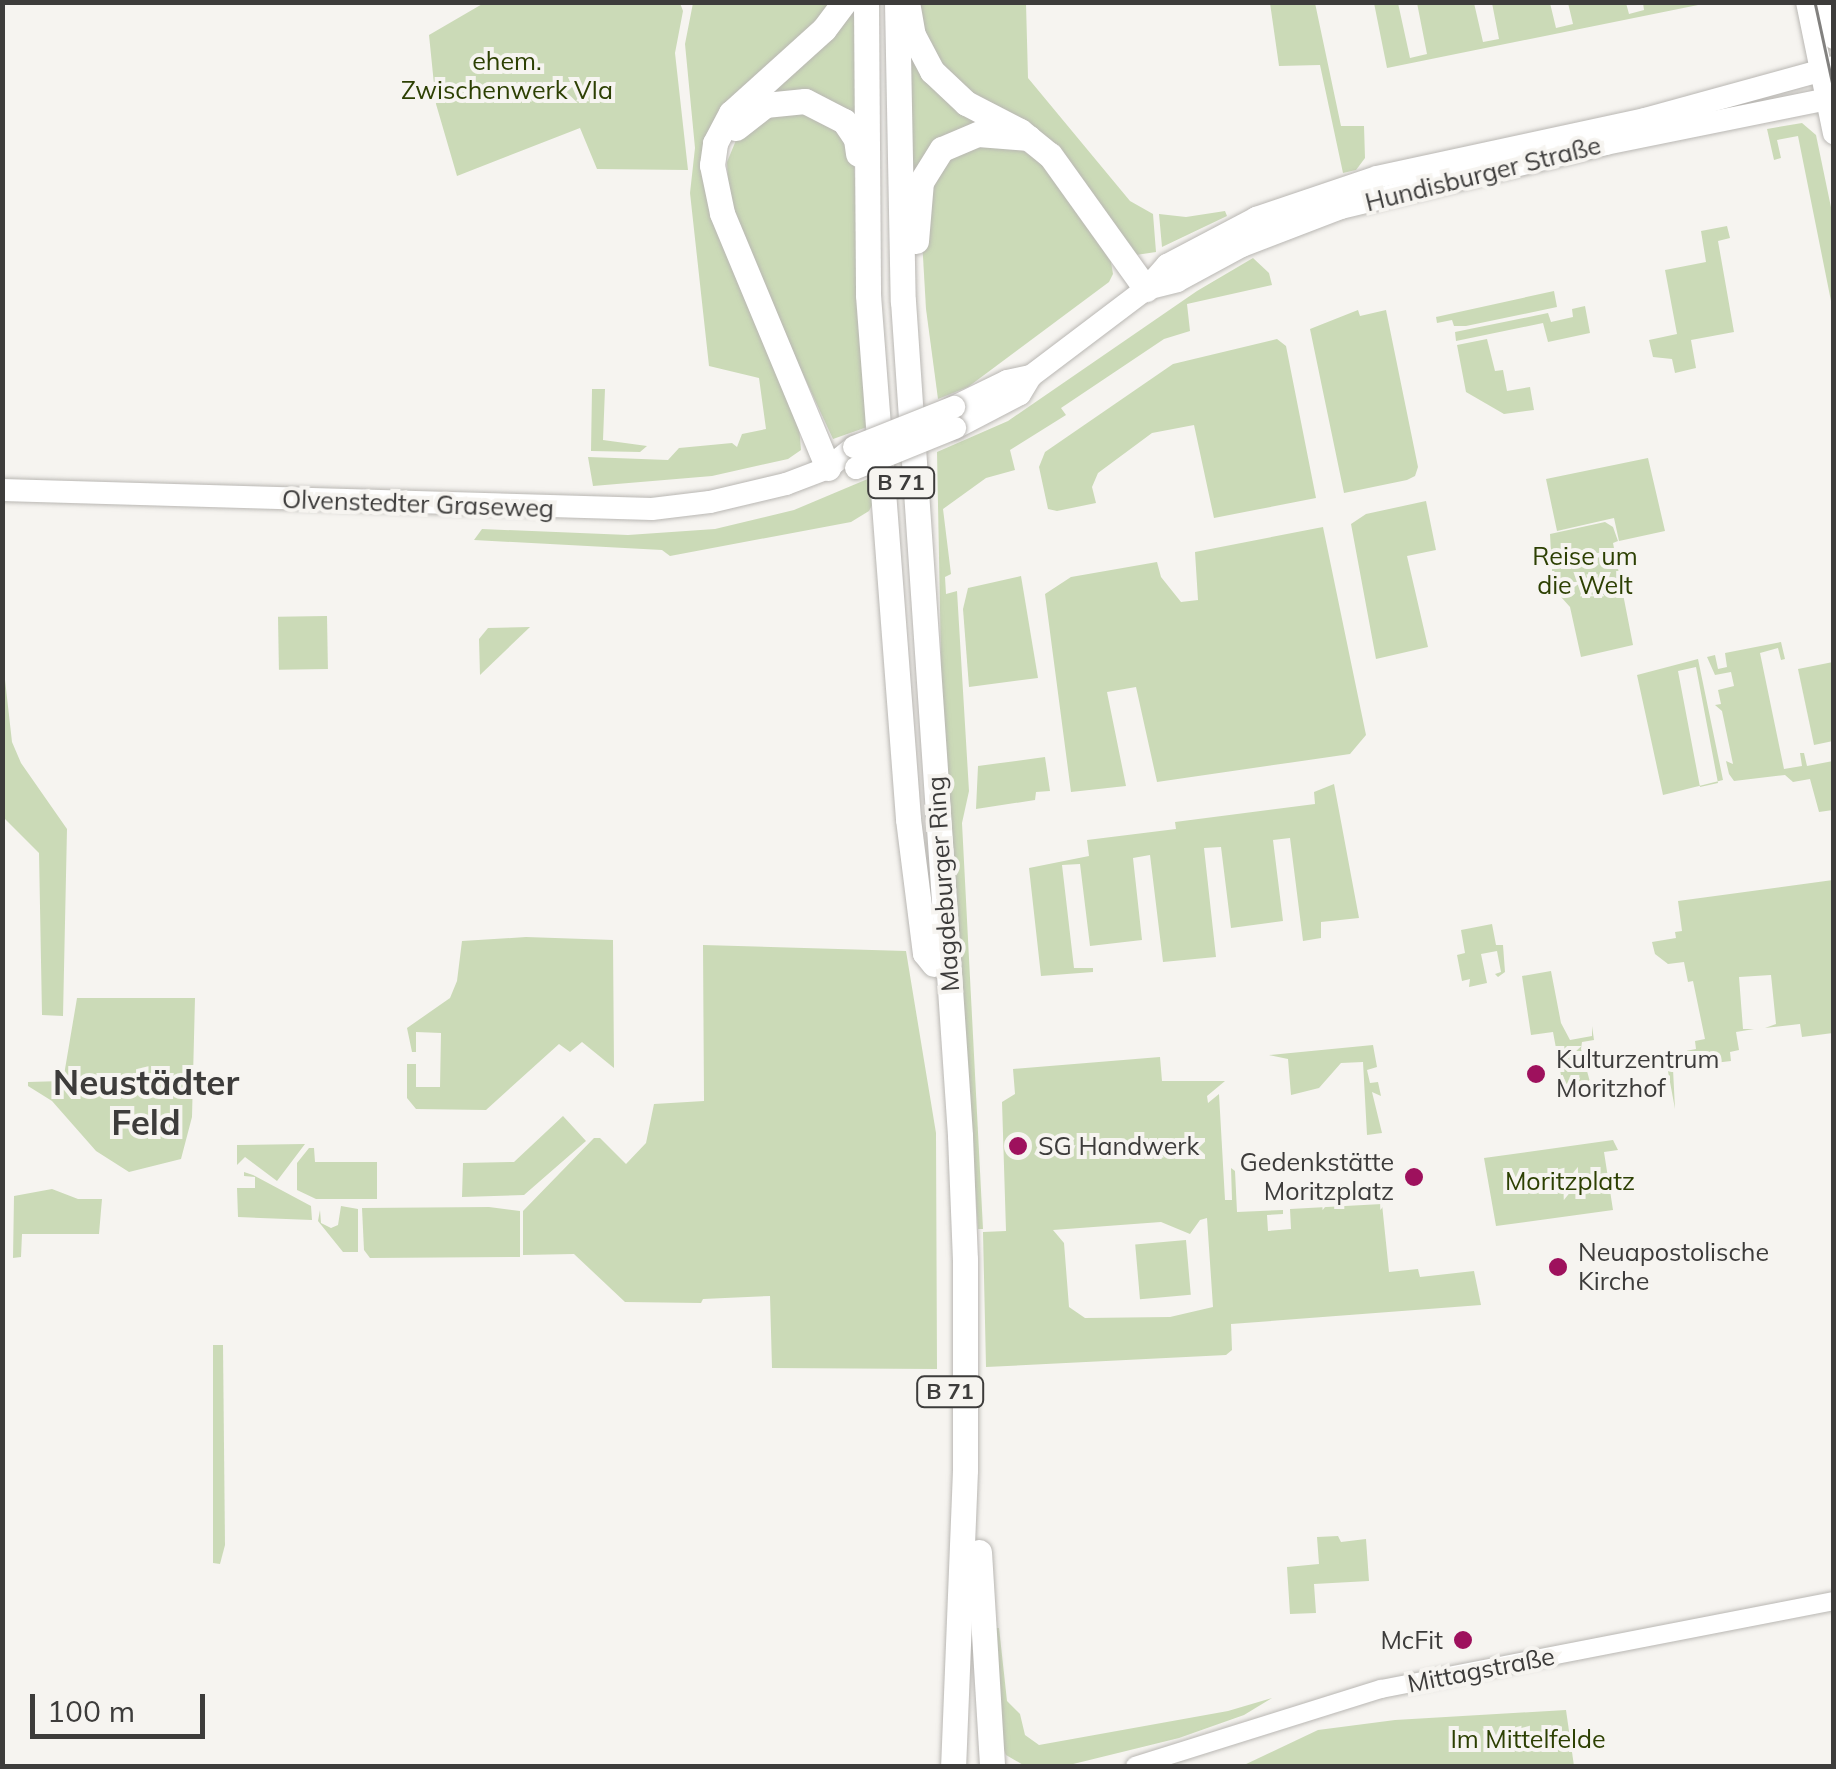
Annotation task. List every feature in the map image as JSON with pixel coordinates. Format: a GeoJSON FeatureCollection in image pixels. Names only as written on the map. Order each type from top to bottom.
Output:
{"type":"FeatureCollection","features":[{"type":"Feature","properties":{"kind":"highway"},"geometry":{"type":"LineString","coordinates":[[828,468],[727,224],[714,190],[712,165],[724,123],[754,89],[824,28],[844,2]]}},
{"type":"Feature","properties":{"kind":"highway"},"geometry":{"type":"LineString","coordinates":[[866,2],[868,295],[908,819],[924,953],[934,964]]}},
{"type":"Feature","properties":{"kind":"highway","name":"Magdeburger Ring"},"geometry":{"type":"LineString","coordinates":[[882,2],[888,294],[944,1115],[950,1383],[937,1766]]}},
{"type":"Feature","properties":{"kind":"highway","name":"Magdeburger Ring"},"geometry":{"type":"LineString","coordinates":[[897,2],[897,180],[960,1136],[966,1325],[964,1508],[953,1766]]}},
{"type":"Feature","properties":{"kind":"highway"},"geometry":{"type":"LineString","coordinates":[[907,2],[917,44],[932,71],[966,102],[1029,138],[1068,176],[1146,289]]}},
{"type":"Feature","properties":{"kind":"highway"},"geometry":{"type":"LineString","coordinates":[[727,224],[720,170],[724,146],[748,114],[775,102],[810,102],[844,121],[856,139],[865,188]]}},
{"type":"Feature","properties":{"kind":"highway"},"geometry":{"type":"LineString","coordinates":[[924,597],[932,586],[933,541],[916,244],[918,191],[929,164],[960,138],[985,133],[1029,138]]}},
{"type":"Feature","properties":{"kind":"highway"},"geometry":{"type":"LineString","coordinates":[[966,1325],[974,1344],[979,1580],[994,1763]]}},
{"type":"Feature","properties":{"kind":"main road"},"geometry":{"type":"LineString","coordinates":[[1807,2],[1827,68],[1834,133]]}},
{"type":"Feature","properties":{"kind":"main road"},"geometry":{"type":"LineString","coordinates":[[1826,2],[1834,38]]}},
{"type":"Feature","properties":{"kind":"main road","name":"Hundisburger Straße"},"geometry":{"type":"LineString","coordinates":[[828,468],[955,418],[1007,381],[1031,376],[1146,289],[1167,265],[1222,236],[1341,187],[1644,119],[1827,68]]}},
{"type":"Feature","properties":{"kind":"main road","name":"Hundisburger Straße"},"geometry":{"type":"LineString","coordinates":[[1146,289],[1177,281],[1254,240],[1346,206],[1605,144],[1830,99]]}},
{"type":"Feature","properties":{"kind":"main road","name":"Olvenstedter Graseweg"},"geometry":{"type":"LineString","coordinates":[[2,490],[652,509],[726,500],[828,468]]}},
{"type":"Feature","properties":{"kind":"street","name":"Mittagstraße"},"geometry":{"type":"LineString","coordinates":[[1135,1766],[1379,1690],[1834,1601]]}},
{"type":"Feature","properties":{"kind":"green space","name":"ehem. Zwischenwerk VIa"},"geometry":{"type":"Polygon","coordinates":[[[484,3],[680,3],[683,11],[675,53],[688,170],[597,169],[580,128],[457,176],[436,104],[429,35],[484,3]]]}},
{"type":"Feature","properties":{"kind":"green space"},"geometry":{"type":"Polygon","coordinates":[[[693,3],[833,3],[711,136],[799,425],[801,450],[788,459],[712,476],[593,486],[588,457],[668,460],[679,448],[732,443],[737,447],[742,434],[766,429],[759,378],[709,366],[690,193],[695,148],[685,44],[693,3]]]}},
{"type":"Feature","properties":{"kind":"green space"},"geometry":{"type":"Polygon","coordinates":[[[860,3],[860,129],[752,98],[860,3]]]}},
{"type":"Feature","properties":{"kind":"green space"},"geometry":{"type":"Polygon","coordinates":[[[911,3],[1026,3],[1028,78],[1130,201],[1153,214],[1156,252],[1136,255],[1064,153],[1049,139],[996,113],[938,68],[911,3]]]}},
{"type":"Feature","properties":{"kind":"green space"},"geometry":{"type":"Polygon","coordinates":[[[1270,3],[1315,3],[1341,126],[1364,126],[1365,158],[1356,170],[1343,173],[1320,65],[1279,66],[1270,3]]]}},
{"type":"Feature","properties":{"kind":"green space"},"geometry":{"type":"Polygon","coordinates":[[[1374,3],[1398,3],[1410,58],[1427,54],[1417,3],[1474,3],[1483,42],[1499,39],[1492,3],[1550,3],[1556,28],[1573,24],[1568,3],[1626,3],[1629,14],[1644,10],[1643,3],[1708,3],[1387,68],[1374,3]]]}},
{"type":"Feature","properties":{"kind":"green space"},"geometry":{"type":"Polygon","coordinates":[[[905,28],[989,122],[975,127],[910,194],[905,28]]]}},
{"type":"Feature","properties":{"kind":"green space"},"geometry":{"type":"Polygon","coordinates":[[[781,108],[836,122],[854,164],[870,426],[833,439],[768,299],[735,218],[728,184],[727,162],[739,133],[781,108]]]}},
{"type":"Feature","properties":{"kind":"green space"},"geometry":{"type":"Polygon","coordinates":[[[1802,123],[1816,135],[1833,217],[1833,311],[1798,136],[1777,140],[1781,158],[1774,160],[1767,129],[1802,123]]]}},
{"type":"Feature","properties":{"kind":"green space"},"geometry":{"type":"Polygon","coordinates":[[[975,142],[1017,147],[1036,159],[1060,184],[1111,262],[1113,274],[1109,282],[968,387],[938,399],[926,309],[921,222],[940,162],[975,142]]]}},
{"type":"Feature","properties":{"kind":"green space"},"geometry":{"type":"Polygon","coordinates":[[[1225,211],[1227,216],[1162,247],[1159,214],[1186,217],[1225,211]]]}},
{"type":"Feature","properties":{"kind":"green space"},"geometry":{"type":"Polygon","coordinates":[[[1727,226],[1730,238],[1718,241],[1734,332],[1691,340],[1696,368],[1675,373],[1672,359],[1653,357],[1649,340],[1677,334],[1665,270],[1706,262],[1701,231],[1727,226]]]}},
{"type":"Feature","properties":{"kind":"green space"},"geometry":{"type":"Polygon","coordinates":[[[1253,258],[1269,273],[1272,285],[1187,304],[1190,331],[1164,339],[1061,408],[1066,415],[1010,450],[1015,470],[986,478],[943,509],[951,574],[945,577],[946,594],[957,591],[969,791],[962,823],[983,1229],[978,1229],[942,714],[937,452],[1008,421],[1197,291],[1253,258]]]}},
{"type":"Feature","properties":{"kind":"green space"},"geometry":{"type":"Polygon","coordinates":[[[1554,291],[1557,307],[1466,326],[1454,326],[1452,320],[1437,323],[1436,317],[1554,291]]]}},
{"type":"Feature","properties":{"kind":"green space"},"geometry":{"type":"Polygon","coordinates":[[[1585,306],[1590,333],[1548,342],[1543,323],[1456,341],[1455,332],[1548,313],[1551,322],[1573,317],[1572,309],[1585,306]]]}},
{"type":"Feature","properties":{"kind":"green space"},"geometry":{"type":"Polygon","coordinates":[[[1358,310],[1360,316],[1386,310],[1418,467],[1415,476],[1407,480],[1344,493],[1310,329],[1358,310]]]}},
{"type":"Feature","properties":{"kind":"green space"},"geometry":{"type":"Polygon","coordinates":[[[1277,339],[1286,346],[1316,498],[1214,518],[1194,425],[1152,433],[1098,473],[1092,487],[1096,503],[1057,511],[1048,509],[1039,467],[1045,452],[1173,364],[1277,339]]]}},
{"type":"Feature","properties":{"kind":"green space"},"geometry":{"type":"Polygon","coordinates":[[[1487,339],[1495,371],[1503,370],[1507,391],[1530,387],[1534,410],[1504,414],[1466,392],[1457,345],[1487,339]]]}},
{"type":"Feature","properties":{"kind":"green space"},"geometry":{"type":"Polygon","coordinates":[[[592,389],[605,389],[603,440],[647,446],[640,452],[591,451],[592,389]]]}},
{"type":"Feature","properties":{"kind":"green space"},"geometry":{"type":"Polygon","coordinates":[[[1648,458],[1665,531],[1619,541],[1614,518],[1557,531],[1546,479],[1648,458]]]}},
{"type":"Feature","properties":{"kind":"green space"},"geometry":{"type":"Polygon","coordinates":[[[870,478],[876,497],[869,511],[851,522],[670,556],[662,550],[474,540],[482,529],[628,535],[715,529],[794,510],[870,478]]]}},
{"type":"Feature","properties":{"kind":"green space"},"geometry":{"type":"Polygon","coordinates":[[[1426,501],[1436,550],[1407,556],[1428,647],[1376,659],[1351,524],[1366,514],[1426,501]]]}},
{"type":"Feature","properties":{"kind":"green space","name":"Reise um die Welt"},"geometry":{"type":"Polygon","coordinates":[[[1605,522],[1613,527],[1618,541],[1613,543],[1633,645],[1581,657],[1570,607],[1553,588],[1550,534],[1605,522]]]}},
{"type":"Feature","properties":{"kind":"green space"},"geometry":{"type":"Polygon","coordinates":[[[1323,527],[1366,735],[1350,754],[1157,782],[1136,687],[1107,692],[1126,786],[1071,792],[1045,594],[1071,577],[1157,562],[1161,577],[1181,602],[1198,600],[1195,552],[1323,527]]]}},
{"type":"Feature","properties":{"kind":"green space"},"geometry":{"type":"Polygon","coordinates":[[[1021,576],[1038,678],[969,687],[963,609],[968,588],[1021,576]]]}},
{"type":"Feature","properties":{"kind":"green space"},"geometry":{"type":"Polygon","coordinates":[[[327,616],[328,669],[279,670],[278,617],[327,616]]]}},
{"type":"Feature","properties":{"kind":"green space"},"geometry":{"type":"Polygon","coordinates":[[[530,627],[480,675],[479,639],[488,628],[530,627]]]}},
{"type":"Feature","properties":{"kind":"green space"},"geometry":{"type":"Polygon","coordinates":[[[1781,642],[1785,659],[1781,660],[1778,648],[1760,653],[1784,769],[1802,766],[1800,753],[1804,753],[1807,766],[1833,761],[1833,810],[1819,812],[1810,779],[1793,782],[1785,775],[1734,781],[1729,774],[1726,761],[1733,764],[1722,711],[1715,705],[1721,704],[1718,690],[1734,686],[1731,672],[1715,675],[1707,657],[1715,655],[1718,669],[1727,667],[1725,653],[1781,642]]]}},
{"type":"Feature","properties":{"kind":"green space"},"geometry":{"type":"Polygon","coordinates":[[[2,653],[12,742],[21,763],[67,829],[63,1016],[42,1015],[39,853],[3,817],[2,653]]]}},
{"type":"Feature","properties":{"kind":"green space"},"geometry":{"type":"Polygon","coordinates":[[[1698,659],[1723,780],[1718,781],[1696,667],[1678,671],[1700,786],[1663,795],[1637,675],[1698,659]]]}},
{"type":"Feature","properties":{"kind":"green space"},"geometry":{"type":"Polygon","coordinates":[[[1833,662],[1833,741],[1814,745],[1798,669],[1833,662]]]}},
{"type":"Feature","properties":{"kind":"green space"},"geometry":{"type":"Polygon","coordinates":[[[1045,757],[1050,791],[1036,792],[1035,800],[976,809],[978,766],[1045,757]]]}},
{"type":"Feature","properties":{"kind":"green space"},"geometry":{"type":"Polygon","coordinates":[[[1334,784],[1359,918],[1321,922],[1321,938],[1303,941],[1290,838],[1273,840],[1283,921],[1231,928],[1221,847],[1204,848],[1216,957],[1163,962],[1150,855],[1133,858],[1142,940],[1090,946],[1080,864],[1062,865],[1074,968],[1093,968],[1093,972],[1041,976],[1029,868],[1089,856],[1087,840],[1176,829],[1175,822],[1315,804],[1314,792],[1334,784]]]}},
{"type":"Feature","properties":{"kind":"green space"},"geometry":{"type":"Polygon","coordinates":[[[1833,880],[1833,1033],[1802,1037],[1800,1024],[1765,1028],[1776,1024],[1771,975],[1739,977],[1743,1029],[1754,1029],[1736,1032],[1739,1050],[1730,1052],[1731,1061],[1681,1067],[1677,1063],[1673,1069],[1675,1109],[1665,1055],[1696,1049],[1695,1041],[1705,1039],[1693,981],[1688,982],[1684,962],[1668,964],[1655,954],[1652,942],[1676,938],[1675,932],[1682,931],[1678,901],[1833,880]]]}},
{"type":"Feature","properties":{"kind":"green space"},"geometry":{"type":"Polygon","coordinates":[[[1492,924],[1496,945],[1503,945],[1505,972],[1498,977],[1495,974],[1501,972],[1497,951],[1481,954],[1487,983],[1469,987],[1470,979],[1462,981],[1457,955],[1465,953],[1461,930],[1492,924]]]}},
{"type":"Feature","properties":{"kind":"green space"},"geometry":{"type":"Polygon","coordinates":[[[526,937],[613,940],[614,1068],[582,1042],[570,1052],[559,1044],[486,1110],[416,1109],[407,1098],[407,1064],[416,1064],[416,1087],[440,1087],[441,1033],[416,1032],[416,1052],[412,1052],[407,1028],[450,998],[457,981],[462,941],[526,937]]]}},
{"type":"Feature","properties":{"kind":"green space"},"geometry":{"type":"Polygon","coordinates":[[[703,945],[906,951],[936,1133],[937,1369],[772,1368],[770,1296],[703,1299],[701,1303],[625,1302],[574,1254],[523,1255],[523,1211],[594,1138],[600,1138],[626,1164],[646,1143],[654,1104],[704,1101],[703,945]]]}},
{"type":"Feature","properties":{"kind":"green space"},"geometry":{"type":"Polygon","coordinates":[[[1551,971],[1561,1023],[1570,1040],[1592,1036],[1592,1026],[1594,1040],[1582,1042],[1581,1049],[1590,1082],[1563,1086],[1553,1032],[1531,1035],[1522,976],[1551,971]]]}},
{"type":"Feature","properties":{"kind":"green space"},"geometry":{"type":"Polygon","coordinates":[[[77,998],[195,998],[192,1117],[181,1159],[129,1172],[96,1151],[52,1101],[28,1086],[28,1082],[63,1081],[77,998]]]}},
{"type":"Feature","properties":{"kind":"green space"},"geometry":{"type":"Polygon","coordinates":[[[1373,1045],[1377,1067],[1367,1070],[1370,1083],[1378,1082],[1381,1096],[1372,1092],[1382,1133],[1367,1135],[1363,1062],[1341,1063],[1319,1088],[1291,1095],[1288,1059],[1269,1055],[1373,1045]]]}},
{"type":"Feature","properties":{"kind":"green space"},"geometry":{"type":"Polygon","coordinates":[[[1160,1057],[1162,1081],[1225,1081],[1207,1096],[1208,1103],[1219,1094],[1225,1200],[1232,1200],[1231,1168],[1235,1171],[1237,1212],[1283,1210],[1283,1214],[1267,1215],[1268,1231],[1291,1229],[1290,1209],[1382,1204],[1389,1272],[1418,1269],[1420,1277],[1474,1271],[1481,1305],[1231,1324],[1232,1350],[1226,1355],[986,1367],[983,1232],[1006,1231],[1002,1102],[1015,1094],[1013,1069],[1160,1057]],[[1207,1218],[1200,1220],[1190,1234],[1161,1222],[1053,1230],[1064,1243],[1069,1307],[1085,1318],[1170,1317],[1213,1307],[1207,1218]]]}},
{"type":"Feature","properties":{"kind":"green space"},"geometry":{"type":"Polygon","coordinates":[[[563,1116],[586,1141],[524,1195],[462,1197],[463,1163],[514,1162],[563,1116]]]}},
{"type":"Feature","properties":{"kind":"green space","name":"Moritzplatz"},"geometry":{"type":"Polygon","coordinates":[[[1613,1140],[1618,1150],[1604,1152],[1613,1210],[1496,1226],[1484,1158],[1613,1140]]]}},
{"type":"Feature","properties":{"kind":"green space"},"geometry":{"type":"Polygon","coordinates":[[[305,1144],[277,1181],[245,1157],[237,1165],[237,1145],[305,1144]]]}},
{"type":"Feature","properties":{"kind":"green space"},"geometry":{"type":"Polygon","coordinates":[[[309,1148],[314,1148],[315,1162],[377,1162],[377,1199],[316,1199],[297,1190],[297,1163],[309,1148]]]}},
{"type":"Feature","properties":{"kind":"green space"},"geometry":{"type":"Polygon","coordinates":[[[244,1172],[253,1175],[311,1206],[312,1220],[238,1217],[237,1188],[255,1188],[255,1177],[244,1176],[244,1172]]]}},
{"type":"Feature","properties":{"kind":"green space"},"geometry":{"type":"Polygon","coordinates":[[[52,1189],[78,1199],[102,1199],[99,1234],[22,1234],[21,1257],[13,1258],[14,1196],[52,1189]]]}},
{"type":"Feature","properties":{"kind":"green space"},"geometry":{"type":"Polygon","coordinates":[[[341,1206],[358,1209],[358,1252],[343,1252],[318,1221],[320,1210],[321,1223],[331,1228],[338,1225],[341,1206]]]}},
{"type":"Feature","properties":{"kind":"green space"},"geometry":{"type":"Polygon","coordinates":[[[489,1207],[520,1211],[520,1257],[370,1258],[364,1250],[362,1208],[489,1207]]]}},
{"type":"Feature","properties":{"kind":"green space"},"geometry":{"type":"Polygon","coordinates":[[[1186,1240],[1191,1295],[1140,1299],[1135,1244],[1186,1240]]]}},
{"type":"Feature","properties":{"kind":"green space"},"geometry":{"type":"Polygon","coordinates":[[[213,1345],[223,1345],[225,1545],[220,1564],[213,1563],[213,1345]]]}},
{"type":"Feature","properties":{"kind":"green space"},"geometry":{"type":"Polygon","coordinates":[[[1338,1536],[1341,1542],[1366,1539],[1369,1581],[1314,1584],[1316,1613],[1290,1614],[1287,1567],[1319,1564],[1317,1537],[1338,1536]]]}},
{"type":"Feature","properties":{"kind":"green space"},"geometry":{"type":"Polygon","coordinates":[[[993,1628],[999,1628],[1007,1701],[1020,1714],[1025,1735],[1039,1745],[1228,1711],[1272,1698],[1244,1715],[1179,1738],[1065,1766],[1025,1766],[1006,1755],[999,1739],[993,1628]]]}},
{"type":"Feature","properties":{"kind":"green space","name":"Im Mittelfelde"},"geometry":{"type":"Polygon","coordinates":[[[1566,1710],[1574,1766],[1242,1766],[1318,1730],[1395,1720],[1566,1710]]]}},
{"type":"Feature","properties":{"kind":"tram line"},"geometry":{"type":"LineString","coordinates":[[1815,2],[1834,90]]}},
{"type":"Feature","properties":{"kind":"place","name":"Kulturzentrum Moritzhof"},"geometry":{"type":"Point","coordinates":[1536,1074]}},
{"type":"Feature","properties":{"kind":"place","name":"SG Handwerk"},"geometry":{"type":"Point","coordinates":[1018,1146]}},
{"type":"Feature","properties":{"kind":"place","name":"Gedenkstätte Moritzplatz"},"geometry":{"type":"Point","coordinates":[1414,1177]}},
{"type":"Feature","properties":{"kind":"place","name":"Neuapostolische Kirche"},"geometry":{"type":"Point","coordinates":[1558,1267]}},
{"type":"Feature","properties":{"kind":"place","name":"McFit"},"geometry":{"type":"Point","coordinates":[1463,1640]}},
{"type":"Feature","properties":{"kind":"district","name":"Neustädter Feld"},"geometry":{"type":"Point","coordinates":[146,1102]}}]}
